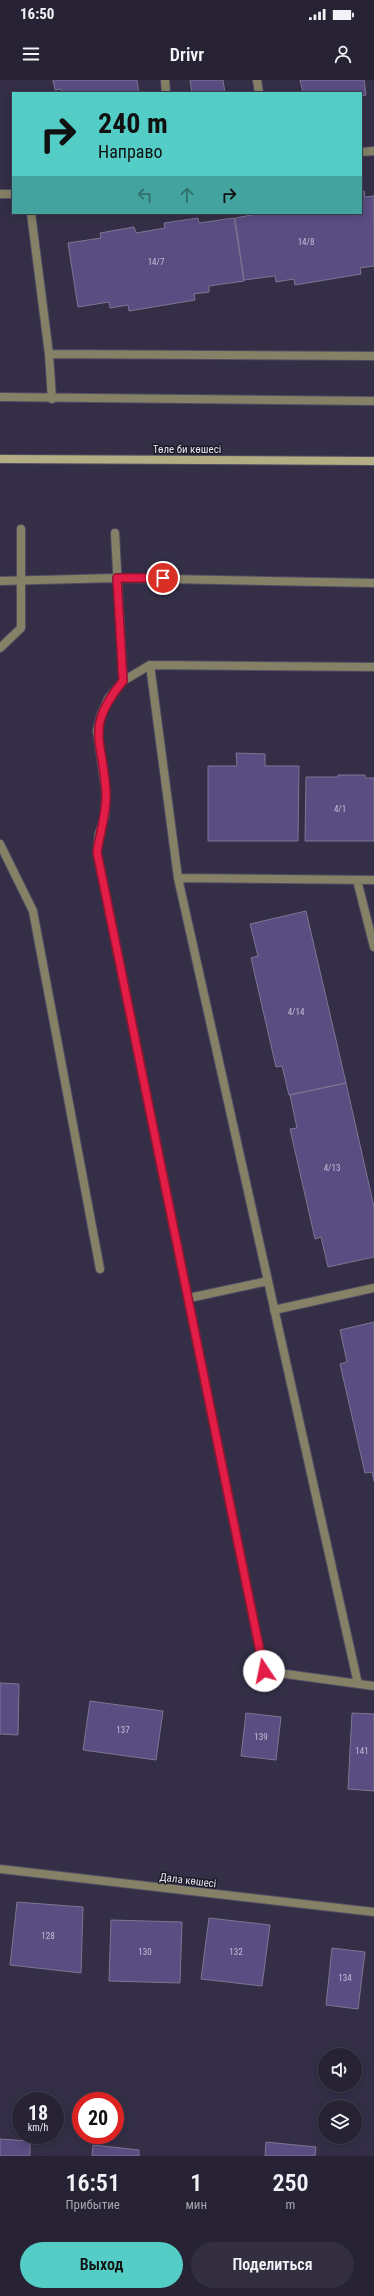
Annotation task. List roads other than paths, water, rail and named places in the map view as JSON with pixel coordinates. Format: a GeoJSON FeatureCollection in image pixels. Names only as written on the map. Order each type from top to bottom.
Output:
{"type":"FeatureCollection","features":[{"type":"Feature","properties":{"kind":"main road","name":"Төле би көшесі"},"geometry":{"type":"LineString","coordinates":[[0,459],[374,461]]}},
{"type":"Feature","properties":{"kind":"street"},"geometry":{"type":"LineString","coordinates":[[165,80],[166,92]]}},
{"type":"Feature","properties":{"kind":"street"},"geometry":{"type":"LineString","coordinates":[[257,80],[259,92]]}},
{"type":"Feature","properties":{"kind":"street"},"geometry":{"type":"LineString","coordinates":[[362,152],[374,151]]}},
{"type":"Feature","properties":{"kind":"street"},"geometry":{"type":"LineString","coordinates":[[0,194],[12,194]]}},
{"type":"Feature","properties":{"kind":"street"},"geometry":{"type":"LineString","coordinates":[[31,214],[49,354],[52,399]]}},
{"type":"Feature","properties":{"kind":"street"},"geometry":{"type":"LineString","coordinates":[[49,354],[374,356]]}},
{"type":"Feature","properties":{"kind":"street"},"geometry":{"type":"LineString","coordinates":[[0,397],[52,399],[374,401]]}},
{"type":"Feature","properties":{"kind":"street"},"geometry":{"type":"LineString","coordinates":[[0,648],[21,628],[21,529]]}},
{"type":"Feature","properties":{"kind":"street"},"geometry":{"type":"LineString","coordinates":[[115,533],[123,681]]}},
{"type":"Feature","properties":{"kind":"street"},"geometry":{"type":"LineString","coordinates":[[0,581],[117,578],[374,583]]}},
{"type":"Feature","properties":{"kind":"street"},"geometry":{"type":"LineString","coordinates":[[150,665],[178,878],[358,1684]]}},
{"type":"Feature","properties":{"kind":"street"},"geometry":{"type":"LineString","coordinates":[[374,667],[150,665],[123,681],[108,699],[97,731],[106,792],[105,816],[99,834],[97,852],[264,1671],[374,1686]]}},
{"type":"Feature","properties":{"kind":"street"},"geometry":{"type":"LineString","coordinates":[[0,844],[33,911],[100,1269]]}},
{"type":"Feature","properties":{"kind":"street"},"geometry":{"type":"LineString","coordinates":[[178,878],[374,880]]}},
{"type":"Feature","properties":{"kind":"street"},"geometry":{"type":"LineString","coordinates":[[357,880],[374,947]]}},
{"type":"Feature","properties":{"kind":"street"},"geometry":{"type":"LineString","coordinates":[[189,1298],[268,1281]]}},
{"type":"Feature","properties":{"kind":"street"},"geometry":{"type":"LineString","coordinates":[[274,1310],[374,1288]]}},
{"type":"Feature","properties":{"kind":"street","name":"Дала көшесі"},"geometry":{"type":"LineString","coordinates":[[0,1869],[374,1912]]}}]}
